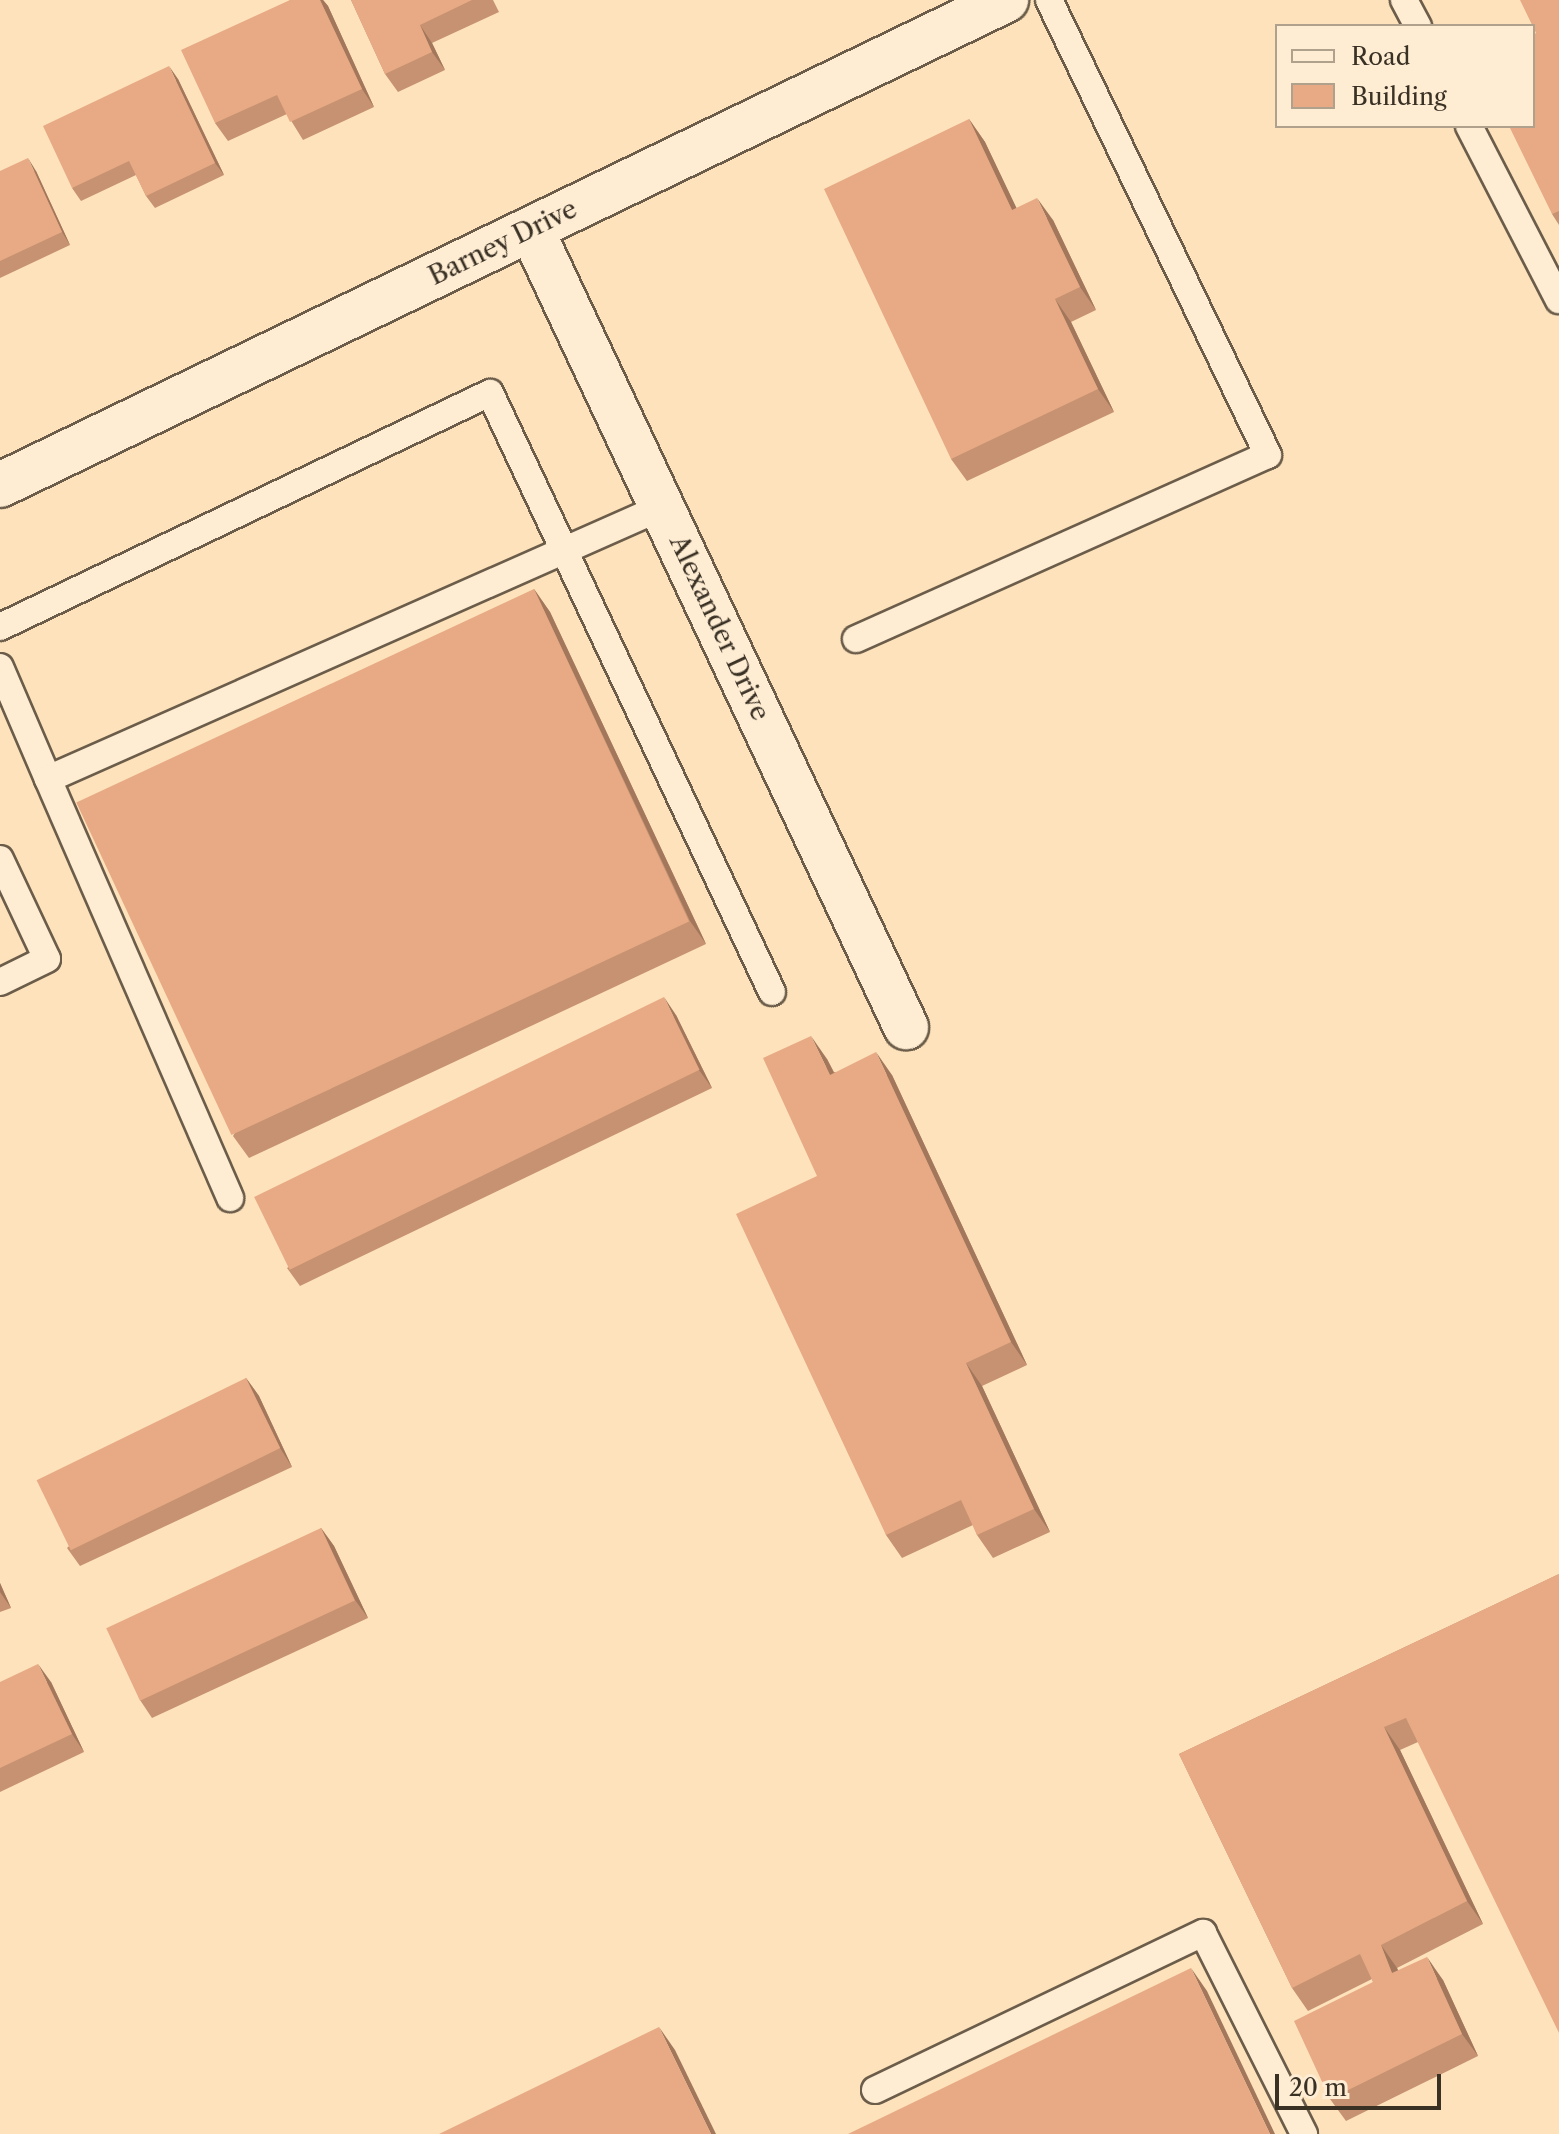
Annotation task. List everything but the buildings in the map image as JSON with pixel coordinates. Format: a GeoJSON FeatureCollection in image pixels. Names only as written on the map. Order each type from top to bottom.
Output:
{"type":"FeatureCollection","features":[{"type":"Feature","properties":{"kind":"street","name":"Barney Drive"},"geometry":{"type":"LineString","coordinates":[[0,485],[1006,0]]}},
{"type":"Feature","properties":{"kind":"street","name":"Alexander Drive"},"geometry":{"type":"LineString","coordinates":[[531,229],[906,1027]]}},
{"type":"Feature","properties":{"kind":"lane"},"geometry":{"type":"LineString","coordinates":[[856,639],[1268,455],[1049,0]]}},
{"type":"Feature","properties":{"kind":"lane"},"geometry":{"type":"LineString","coordinates":[[1404,0],[1417,24]]}},
{"type":"Feature","properties":{"kind":"lane"},"geometry":{"type":"LineString","coordinates":[[1470,128],[1559,300]]}},
{"type":"Feature","properties":{"kind":"lane"},"geometry":{"type":"LineString","coordinates":[[0,627],[490,393],[567,549],[772,992]]}},
{"type":"Feature","properties":{"kind":"lane"},"geometry":{"type":"LineString","coordinates":[[48,779],[662,507]]}},
{"type":"Feature","properties":{"kind":"lane"},"geometry":{"type":"LineString","coordinates":[[0,667],[230,1198]]}},
{"type":"Feature","properties":{"kind":"lane"},"geometry":{"type":"LineString","coordinates":[[0,859],[47,959],[0,982]]}},
{"type":"Feature","properties":{"kind":"lane"},"geometry":{"type":"LineString","coordinates":[[875,2090],[1203,1933],[1304,2134]]}}]}
